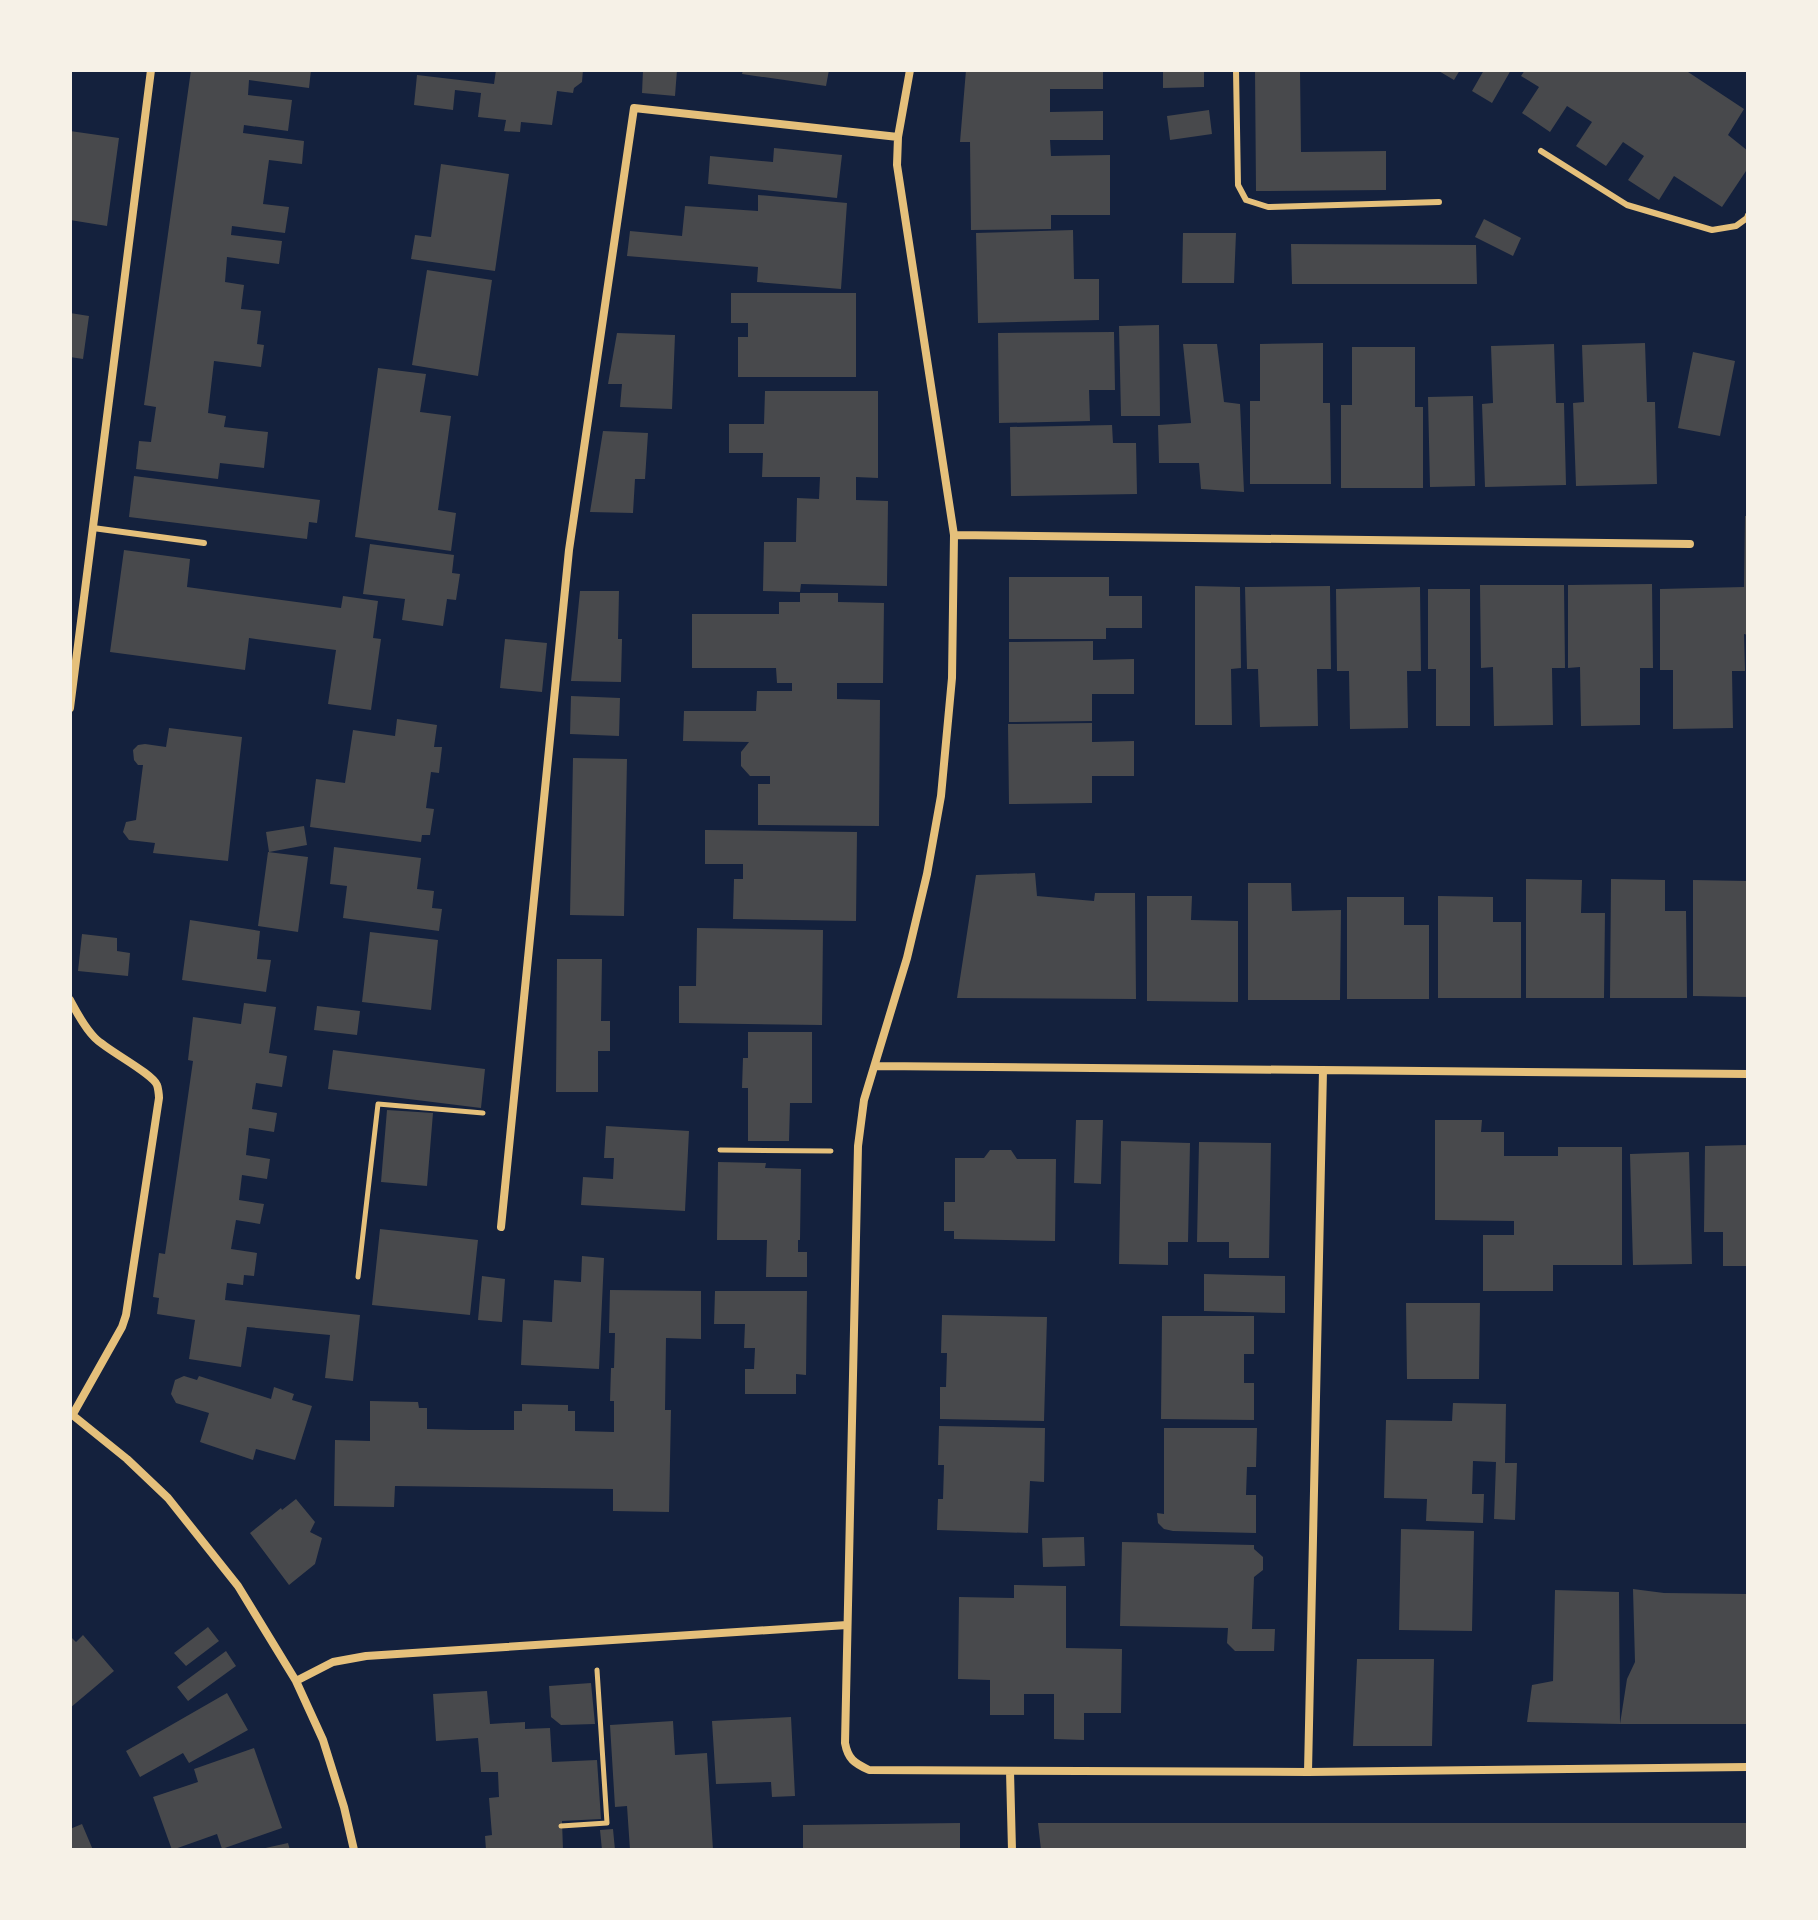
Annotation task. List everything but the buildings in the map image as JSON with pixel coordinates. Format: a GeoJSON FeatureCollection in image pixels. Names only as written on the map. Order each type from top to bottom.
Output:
{"type":"FeatureCollection","features":[{"type":"Feature","properties":{"kind":"street"},"geometry":{"type":"LineString","coordinates":[[70,708],[151,70]]}},
{"type":"Feature","properties":{"kind":"street"},"geometry":{"type":"LineString","coordinates":[[910,70],[898,137],[897,165],[954,535],[952,678],[941,796],[927,874],[907,958],[864,1100],[858,1151],[845,1743],[848,1756],[855,1764],[869,1770],[1308,1772],[1748,1767]]}},
{"type":"Feature","properties":{"kind":"street"},"geometry":{"type":"LineString","coordinates":[[501,1227],[569,550],[634,108],[898,137]]}},
{"type":"Feature","properties":{"kind":"street"},"geometry":{"type":"LineString","coordinates":[[954,535],[1690,544]]}},
{"type":"Feature","properties":{"kind":"street"},"geometry":{"type":"LineString","coordinates":[[70,1000],[94,1037],[118,1057],[150,1076],[158,1086],[159,1098],[126,1315],[72,1414],[168,1498],[238,1586],[296,1681],[323,1740],[354,1850]]}},
{"type":"Feature","properties":{"kind":"street"},"geometry":{"type":"LineString","coordinates":[[876,1066],[1748,1074]]}},
{"type":"Feature","properties":{"kind":"street"},"geometry":{"type":"LineString","coordinates":[[1308,1772],[1323,1070]]}},
{"type":"Feature","properties":{"kind":"street"},"geometry":{"type":"LineString","coordinates":[[296,1681],[333,1662],[366,1656],[847,1625]]}},
{"type":"Feature","properties":{"kind":"street"},"geometry":{"type":"LineString","coordinates":[[1010,1771],[1012,1850]]}},
{"type":"Feature","properties":{"kind":"lane"},"geometry":{"type":"LineString","coordinates":[[1236,70],[1238,185],[1246,200],[1268,207],[1439,202]]}},
{"type":"Feature","properties":{"kind":"lane"},"geometry":{"type":"LineString","coordinates":[[1541,151],[1627,205],[1712,230],[1736,226],[1748,215]]}},
{"type":"Feature","properties":{"kind":"lane"},"geometry":{"type":"LineString","coordinates":[[93,528],[204,543]]}},
{"type":"Feature","properties":{"kind":"path"},"geometry":{"type":"LineString","coordinates":[[358,1277],[378,1104],[512,1116]]}},
{"type":"Feature","properties":{"kind":"path"},"geometry":{"type":"LineString","coordinates":[[720,1150],[858,1151]]}},
{"type":"Feature","properties":{"kind":"path"},"geometry":{"type":"LineString","coordinates":[[561,1826],[607,1823],[595,1641]]}}]}
